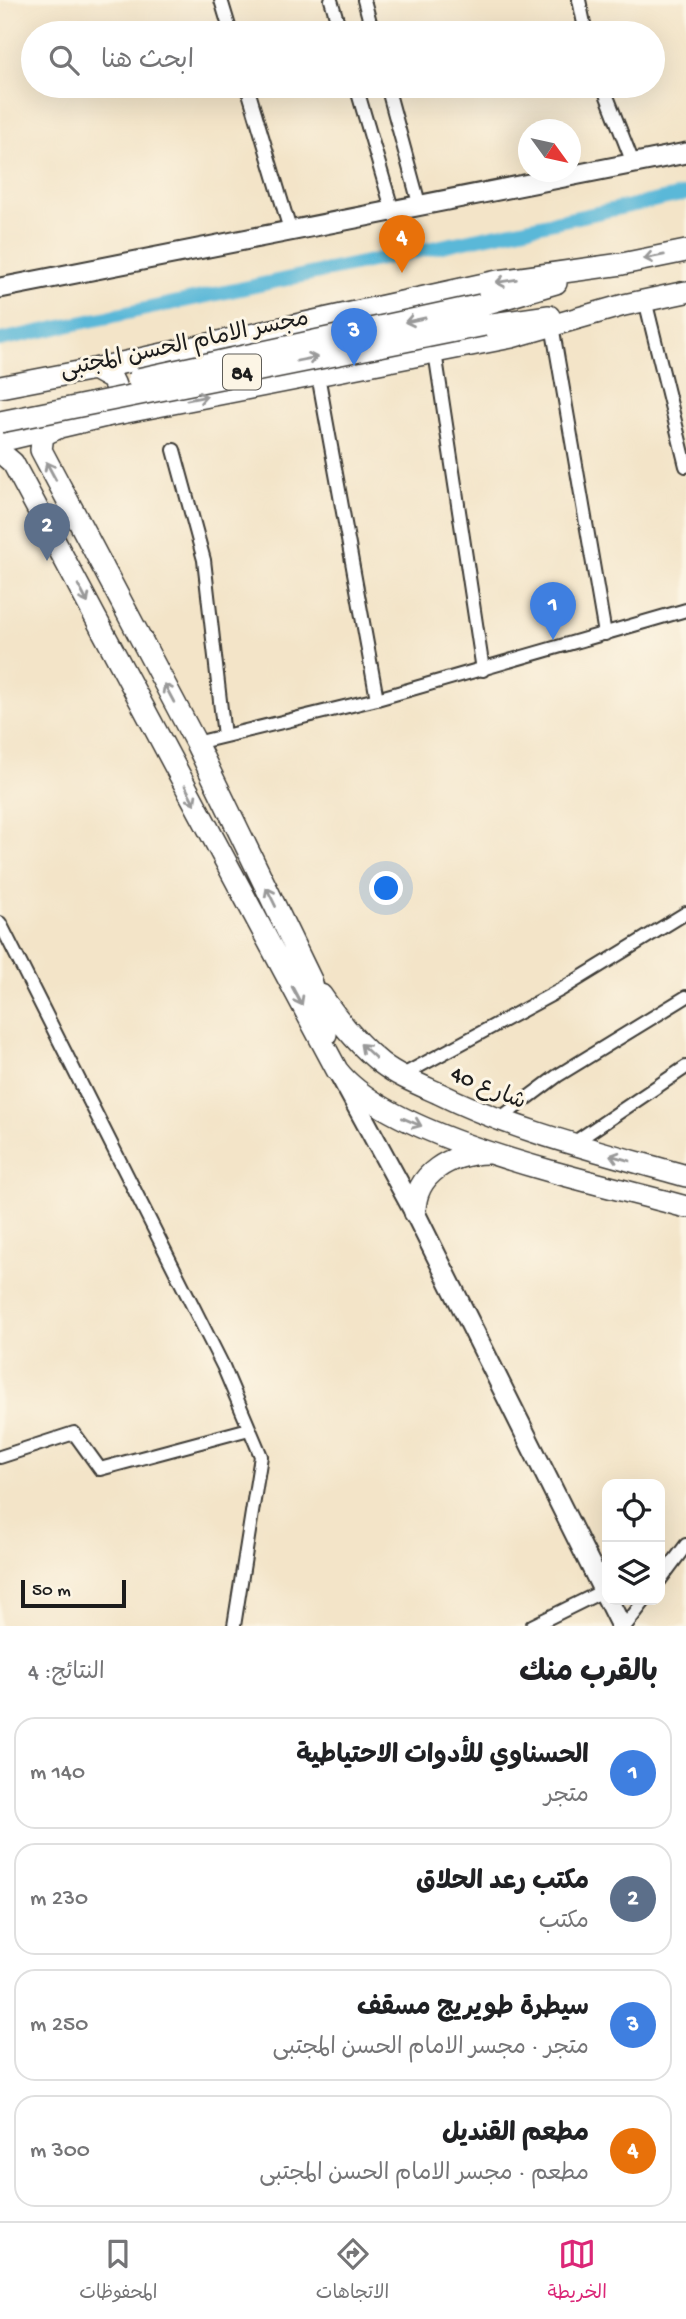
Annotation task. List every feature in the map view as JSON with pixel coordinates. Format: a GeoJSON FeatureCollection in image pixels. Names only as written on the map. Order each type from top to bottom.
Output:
{"type":"FeatureCollection","features":[{"type":"Feature","properties":{"kind":"main road"},"geometry":{"type":"LineString","coordinates":[[0,288],[292,233],[686,153]]}},
{"type":"Feature","properties":{"kind":"main road","name":"84"},"geometry":{"type":"LineString","coordinates":[[622,264],[686,251]]}},
{"type":"Feature","properties":{"kind":"main road"},"geometry":{"type":"LineString","coordinates":[[0,387],[498,281],[622,264]]}},
{"type":"Feature","properties":{"kind":"main road","name":"مجسر الامام الحسن المجتبى"},"geometry":{"type":"LineString","coordinates":[[0,422],[483,315],[622,264]]}},
{"type":"Feature","properties":{"kind":"main road","name":"84"},"geometry":{"type":"LineString","coordinates":[[624,305],[686,292]]}},
{"type":"Feature","properties":{"kind":"main road"},"geometry":{"type":"LineString","coordinates":[[0,441],[106,416],[512,337],[624,305]]}},
{"type":"Feature","properties":{"kind":"main road","name":"مجسر الامام الحسن المجتبى"},"geometry":{"type":"LineString","coordinates":[[0,407],[483,315],[624,305]]}},
{"type":"Feature","properties":{"kind":"main road"},"geometry":{"type":"LineString","coordinates":[[138,359],[127,373],[126,385],[134,400],[151,407]]}},
{"type":"Feature","properties":{"kind":"main road"},"geometry":{"type":"LineString","coordinates":[[93,369],[108,375],[117,389],[115,406],[106,416]]}},
{"type":"Feature","properties":{"kind":"main road"},"geometry":{"type":"LineString","coordinates":[[0,373],[16,381],[27,382]]}},
{"type":"Feature","properties":{"kind":"main road"},"geometry":{"type":"LineString","coordinates":[[58,428],[44,435],[39,444],[41,450],[196,743],[311,981],[337,1070],[348,1085],[377,1106],[463,1143],[686,1207]]}},
{"type":"Feature","properties":{"kind":"main road"},"geometry":{"type":"LineString","coordinates":[[0,452],[13,463],[415,1213],[602,1589]]}},
{"type":"Feature","properties":{"kind":"main road","name":"شارع 40"},"geometry":{"type":"LineString","coordinates":[[311,981],[349,1033],[370,1054],[401,1076],[498,1120],[686,1176]]}},
{"type":"Feature","properties":{"kind":"main road"},"geometry":{"type":"LineString","coordinates":[[415,1213],[417,1191],[432,1172],[463,1155],[495,1153]]}},
{"type":"Feature","properties":{"kind":"main road"},"geometry":{"type":"LineString","coordinates":[[611,1605],[623,1626]]}},
{"type":"Feature","properties":{"kind":"street"},"geometry":{"type":"LineString","coordinates":[[221,0],[227,21]]}},
{"type":"Feature","properties":{"kind":"street"},"geometry":{"type":"LineString","coordinates":[[331,0],[337,21]]}},
{"type":"Feature","properties":{"kind":"street"},"geometry":{"type":"LineString","coordinates":[[363,0],[369,21]]}},
{"type":"Feature","properties":{"kind":"street"},"geometry":{"type":"LineString","coordinates":[[579,0],[583,21]]}},
{"type":"Feature","properties":{"kind":"street"},"geometry":{"type":"LineString","coordinates":[[251,98],[292,233]]}},
{"type":"Feature","properties":{"kind":"street"},"geometry":{"type":"LineString","coordinates":[[360,98],[393,212]]}},
{"type":"Feature","properties":{"kind":"street"},"geometry":{"type":"LineString","coordinates":[[390,98],[420,207]]}},
{"type":"Feature","properties":{"kind":"street"},"geometry":{"type":"LineString","coordinates":[[608,98],[633,163]]}},
{"type":"Feature","properties":{"kind":"street"},"geometry":{"type":"LineString","coordinates":[[645,300],[686,466]]}},
{"type":"Feature","properties":{"kind":"street"},"geometry":{"type":"LineString","coordinates":[[552,325],[605,634]]}},
{"type":"Feature","properties":{"kind":"street"},"geometry":{"type":"LineString","coordinates":[[435,352],[483,670]]}},
{"type":"Feature","properties":{"kind":"street"},"geometry":{"type":"LineString","coordinates":[[318,375],[377,699]]}},
{"type":"Feature","properties":{"kind":"street"},"geometry":{"type":"LineString","coordinates":[[174,450],[204,559],[224,736]]}},
{"type":"Feature","properties":{"kind":"street"},"geometry":{"type":"LineString","coordinates":[[196,743],[377,699],[686,610]]}},
{"type":"Feature","properties":{"kind":"street"},"geometry":{"type":"LineString","coordinates":[[401,1076],[562,989],[686,913]]}},
{"type":"Feature","properties":{"kind":"street"},"geometry":{"type":"LineString","coordinates":[[0,923],[223,1366],[261,1456],[234,1626]]}},
{"type":"Feature","properties":{"kind":"street"},"geometry":{"type":"LineString","coordinates":[[498,1120],[557,1076],[686,997]]}},
{"type":"Feature","properties":{"kind":"street"},"geometry":{"type":"LineString","coordinates":[[572,1144],[686,1067]]}},
{"type":"Feature","properties":{"kind":"street"},"geometry":{"type":"LineString","coordinates":[[0,1457],[74,1433],[100,1469],[249,1429]]}},
{"type":"Feature","properties":{"kind":"street"},"geometry":{"type":"LineString","coordinates":[[665,1573],[686,1545]]}},
{"type":"Feature","properties":{"kind":"street"},"geometry":{"type":"LineString","coordinates":[[532,1626],[602,1591]]}},
{"type":"Feature","properties":{"kind":"street"},"geometry":{"type":"LineString","coordinates":[[623,1626],[641,1605]]}},
{"type":"Feature","properties":{"kind":"waterway"},"geometry":{"type":"LineString","coordinates":[[0,340],[686,194]]}},
{"type":"Feature","properties":{"kind":"place","name":"مطعم القنديل"},"geometry":{"type":"Point","coordinates":[402,273]}},
{"type":"Feature","properties":{"kind":"place","name":"سيطرة طويريج مسقف"},"geometry":{"type":"Point","coordinates":[354,366]}},
{"type":"Feature","properties":{"kind":"place","name":"مكتب رعد الحلاق"},"geometry":{"type":"Point","coordinates":[47,561]}},
{"type":"Feature","properties":{"kind":"place","name":"الحسناوي للأدوات الاحتياطية"},"geometry":{"type":"Point","coordinates":[553,640]}}]}
